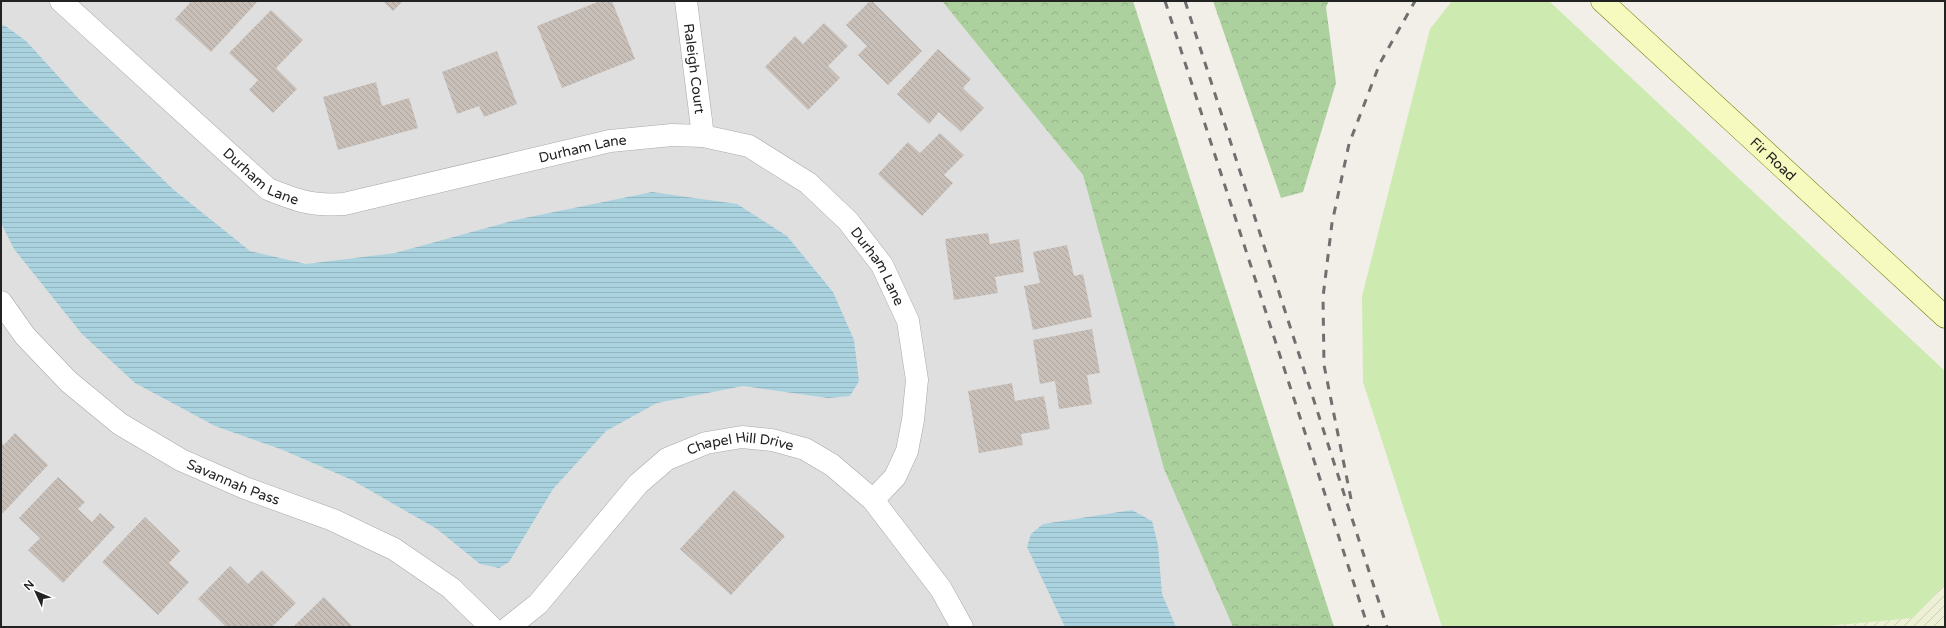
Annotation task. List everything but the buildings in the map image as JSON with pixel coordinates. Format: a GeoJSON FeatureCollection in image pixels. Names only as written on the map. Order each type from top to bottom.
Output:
{"type":"FeatureCollection","features":[{"type":"Feature","properties":{"kind":"street","name":"Durham Lane"},"geometry":{"type":"LineString","coordinates":[[61,1],[268,189],[297,201],[323,205],[344,204],[610,140],[672,135],[703,136],[749,146],[808,183],[848,221],[882,264],[908,321],[917,380],[913,420],[907,451],[895,477],[873,500]]}},
{"type":"Feature","properties":{"kind":"street","name":"Raleigh Court"},"geometry":{"type":"LineString","coordinates":[[686,1],[703,136]]}},
{"type":"Feature","properties":{"kind":"street","name":"Fir Road"},"geometry":{"type":"LineString","coordinates":[[1602,1],[1945,317]]}},
{"type":"Feature","properties":{"kind":"street","name":"Savannah Pass"},"geometry":{"type":"LineString","coordinates":[[1,302],[25,336],[69,382],[120,424],[181,460],[245,488],[333,520],[394,549],[451,588],[491,627]]}},
{"type":"Feature","properties":{"kind":"street","name":"Chapel Hill Drive"},"geometry":{"type":"LineString","coordinates":[[509,627],[538,604],[638,484],[668,459],[706,444],[742,438],[772,440],[805,449],[832,465],[873,500],[941,589],[962,627]]}},
{"type":"Feature","properties":{"kind":"shaded area"},"geometry":{"type":"Polygon","coordinates":[[[1,1],[942,1],[1083,175],[1164,469],[1233,627],[1,627],[1,1]]]}},
{"type":"Feature","properties":{"kind":"green space"},"geometry":{"type":"Polygon","coordinates":[[[942,1],[1133,1],[1334,627],[1233,627],[1164,469],[1083,175],[942,1]]]}},
{"type":"Feature","properties":{"kind":"green space"},"geometry":{"type":"Polygon","coordinates":[[[1213,1],[1329,1],[1326,7],[1336,83],[1303,192],[1281,198],[1213,1]]]}},
{"type":"Feature","properties":{"kind":"green space"},"geometry":{"type":"Polygon","coordinates":[[[1452,1],[1549,1],[1945,371],[1945,584],[1913,618],[1817,627],[1442,627],[1363,382],[1362,296],[1430,29],[1452,1]]]}},
{"type":"Feature","properties":{"kind":"green space"},"geometry":{"type":"Polygon","coordinates":[[[1945,584],[1945,627],[1817,627],[1913,618],[1945,584]]]}},
{"type":"Feature","properties":{"kind":"water"},"geometry":{"type":"Polygon","coordinates":[[[4,25],[26,41],[79,99],[174,190],[250,251],[306,264],[395,253],[515,220],[652,192],[737,204],[787,236],[833,292],[854,340],[859,381],[850,396],[828,398],[743,386],[657,403],[606,431],[553,489],[509,562],[499,568],[480,564],[437,529],[352,480],[283,450],[215,426],[135,383],[82,334],[14,249],[1,223],[1,26],[4,25]]]}},
{"type":"Feature","properties":{"kind":"water"},"geometry":{"type":"Polygon","coordinates":[[[1132,510],[1152,521],[1158,545],[1162,594],[1176,627],[1065,627],[1027,547],[1031,534],[1043,524],[1132,510]]]}},
{"type":"Feature","properties":{"kind":"railway"},"geometry":{"type":"LineString","coordinates":[[1165,1],[1368,627]]}},
{"type":"Feature","properties":{"kind":"railway"},"geometry":{"type":"LineString","coordinates":[[1185,1],[1387,627]]}},
{"type":"Feature","properties":{"kind":"railway"},"geometry":{"type":"LineString","coordinates":[[1351,499],[1324,365],[1323,297],[1332,223],[1349,144],[1380,63],[1415,1]]}}]}
